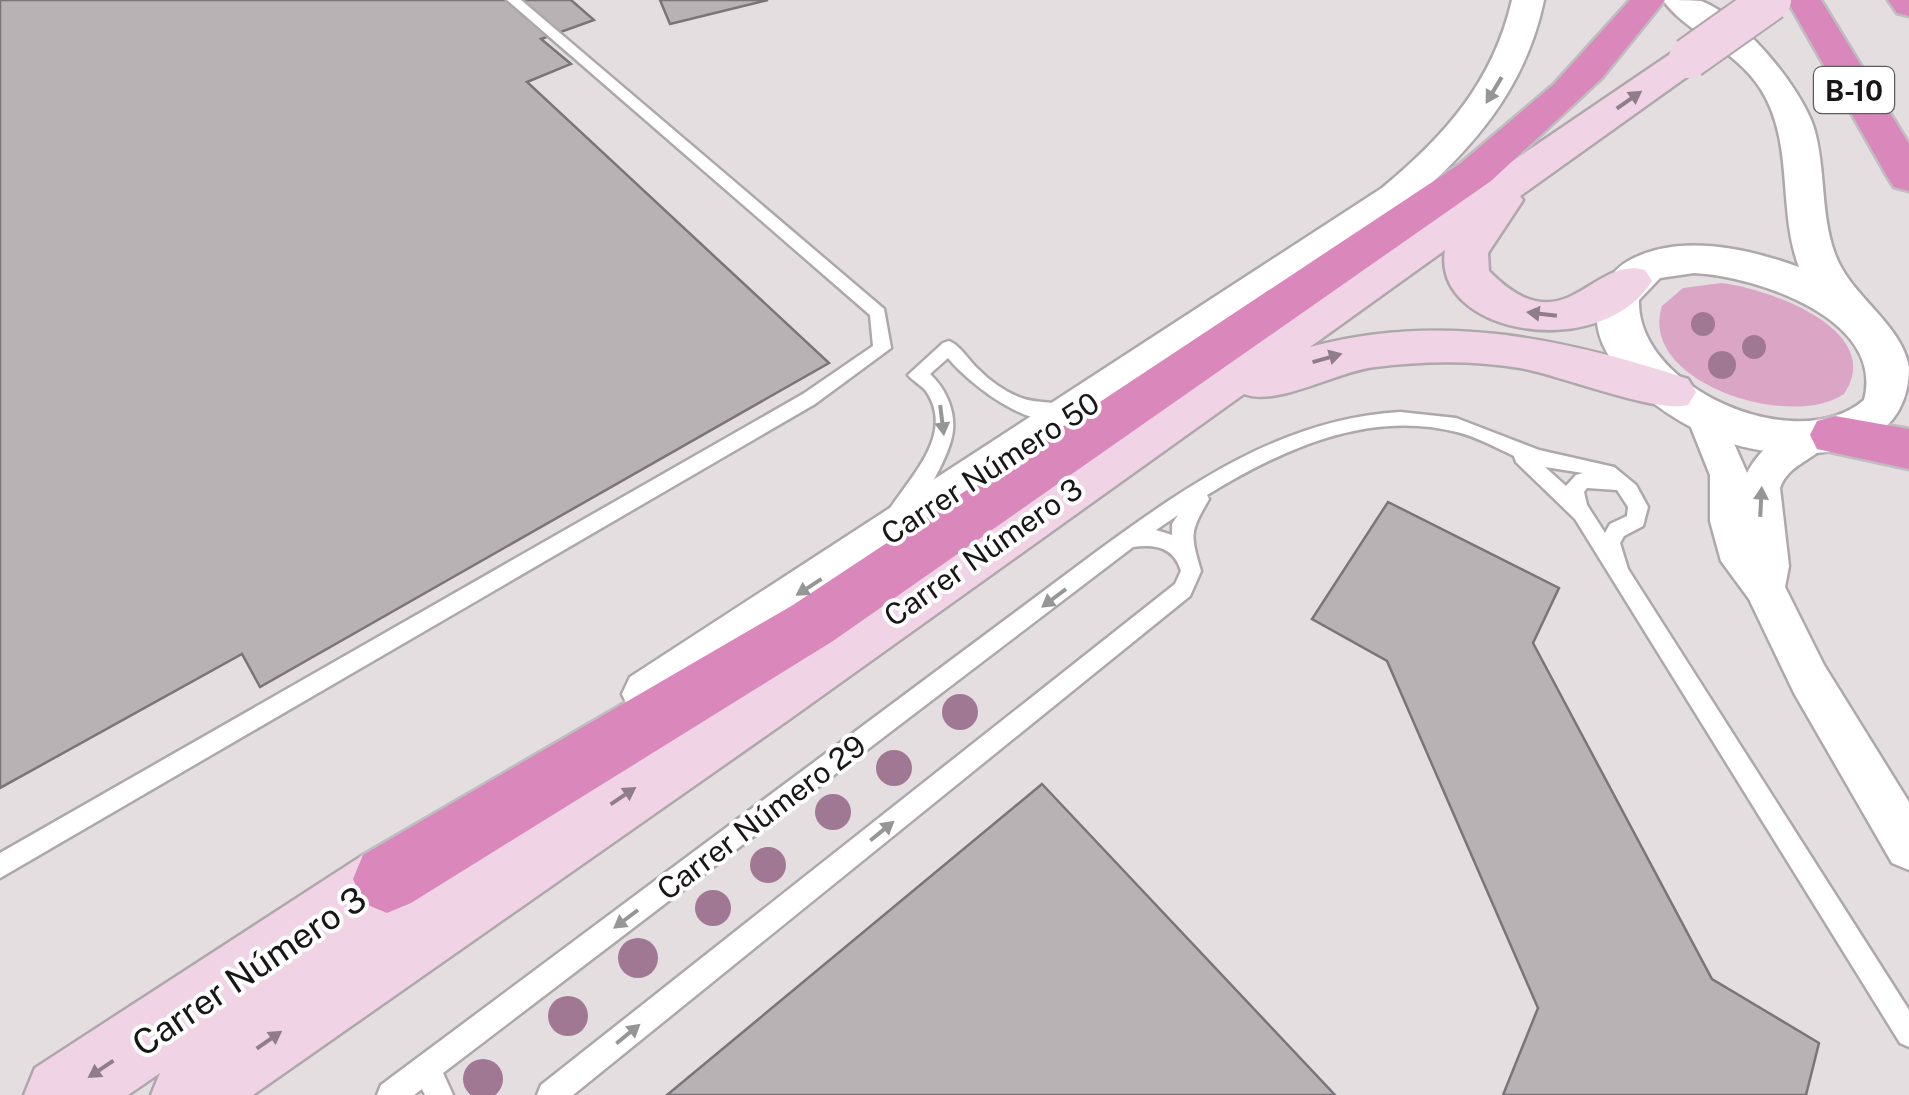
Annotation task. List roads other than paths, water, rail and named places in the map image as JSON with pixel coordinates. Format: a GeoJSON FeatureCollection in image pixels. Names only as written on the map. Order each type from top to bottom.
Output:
{"type":"FeatureCollection","features":[{"type":"Feature","properties":{"kind":"highway","name":"B-10"},"geometry":{"type":"LineString","coordinates":[[1804,0],[1909,178]]}},
{"type":"Feature","properties":{"kind":"highway"},"geometry":{"type":"LineString","coordinates":[[1905,0],[1909,6]]}},
{"type":"Feature","properties":{"kind":"highway"},"geometry":{"type":"LineString","coordinates":[[387,880],[813,623],[1476,172],[1555,106],[1657,2]]}},
{"type":"Feature","properties":{"kind":"highway"},"geometry":{"type":"LineString","coordinates":[[1822,437],[1909,449]]}},
{"type":"Feature","properties":{"kind":"main road","name":"Carrer Número 3"},"geometry":{"type":"LineString","coordinates":[[189,1095],[1172,421],[1771,0]]}},
{"type":"Feature","properties":{"kind":"main road"},"geometry":{"type":"LineString","coordinates":[[1520,176],[1466,252],[1467,274],[1476,286],[1522,312],[1568,316],[1600,304],[1629,282]]}},
{"type":"Feature","properties":{"kind":"main road"},"geometry":{"type":"LineString","coordinates":[[1172,421],[1317,360],[1414,344],[1460,344],[1540,353],[1687,403]]}},
{"type":"Feature","properties":{"kind":"main road","name":"Carrer Número 3"},"geometry":{"type":"LineString","coordinates":[[62,1095],[387,880]]}},
{"type":"Feature","properties":{"kind":"street","name":"Carrer Número 50"},"geometry":{"type":"LineString","coordinates":[[387,880],[642,699],[1081,409],[1419,176],[1488,102],[1516,50],[1528,0]]}},
{"type":"Feature","properties":{"kind":"street"},"geometry":{"type":"LineString","coordinates":[[1657,2],[1752,52],[1770,74],[1797,139],[1801,191],[1814,255],[1830,288],[1882,352],[1891,380],[1886,406],[1864,425],[1784,449],[1760,488],[1758,509],[1772,568],[1764,587]]}},
{"type":"Feature","properties":{"kind":"street"},"geometry":{"type":"LineString","coordinates":[[1712,259],[1766,241],[1783,228],[1801,191]]}},
{"type":"Feature","properties":{"kind":"street"},"geometry":{"type":"LineString","coordinates":[[1822,437],[1744,431],[1687,403],[1642,368],[1624,342],[1617,320],[1618,299],[1629,282],[1649,268],[1678,260],[1712,259],[1788,278],[1826,298],[1859,323]]}},
{"type":"Feature","properties":{"kind":"street"},"geometry":{"type":"LineString","coordinates":[[1687,403],[1729,475],[1734,543],[1741,561],[1764,587],[1809,679],[1909,846]]}},
{"type":"Feature","properties":{"kind":"lane"},"geometry":{"type":"LineString","coordinates":[[0,866],[810,399],[882,348],[878,313],[512,0]]}},
{"type":"Feature","properties":{"kind":"lane"},"geometry":{"type":"LineString","coordinates":[[877,543],[933,463],[944,437],[945,414],[936,392],[917,374],[948,348],[1008,401],[1049,412],[1081,409]]}},
{"type":"Feature","properties":{"kind":"lane","name":"Carrer Número 29"},"geometry":{"type":"LineString","coordinates":[[391,1095],[1132,540],[1279,446],[1360,423],[1435,420],[1476,430],[1510,447]]}},
{"type":"Feature","properties":{"kind":"lane"},"geometry":{"type":"LineString","coordinates":[[1510,447],[1549,460],[1588,463],[1610,473],[1630,492],[1639,514],[1610,543],[1618,568]]}},
{"type":"Feature","properties":{"kind":"lane"},"geometry":{"type":"LineString","coordinates":[[1510,447],[1580,509],[1601,524],[1622,527]]}},
{"type":"Feature","properties":{"kind":"lane"},"geometry":{"type":"LineString","coordinates":[[1630,492],[1612,481],[1584,480],[1574,490],[1580,509],[1909,1034]]}},
{"type":"Feature","properties":{"kind":"lane"},"geometry":{"type":"LineString","coordinates":[[551,1095],[1183,590],[1191,572],[1183,551],[1182,524],[1210,487]]}},
{"type":"Feature","properties":{"kind":"lane"},"geometry":{"type":"LineString","coordinates":[[1132,540],[1156,537],[1183,551]]}},
{"type":"Feature","properties":{"kind":"lane"},"geometry":{"type":"LineString","coordinates":[[426,1068],[439,1095]]}}]}
